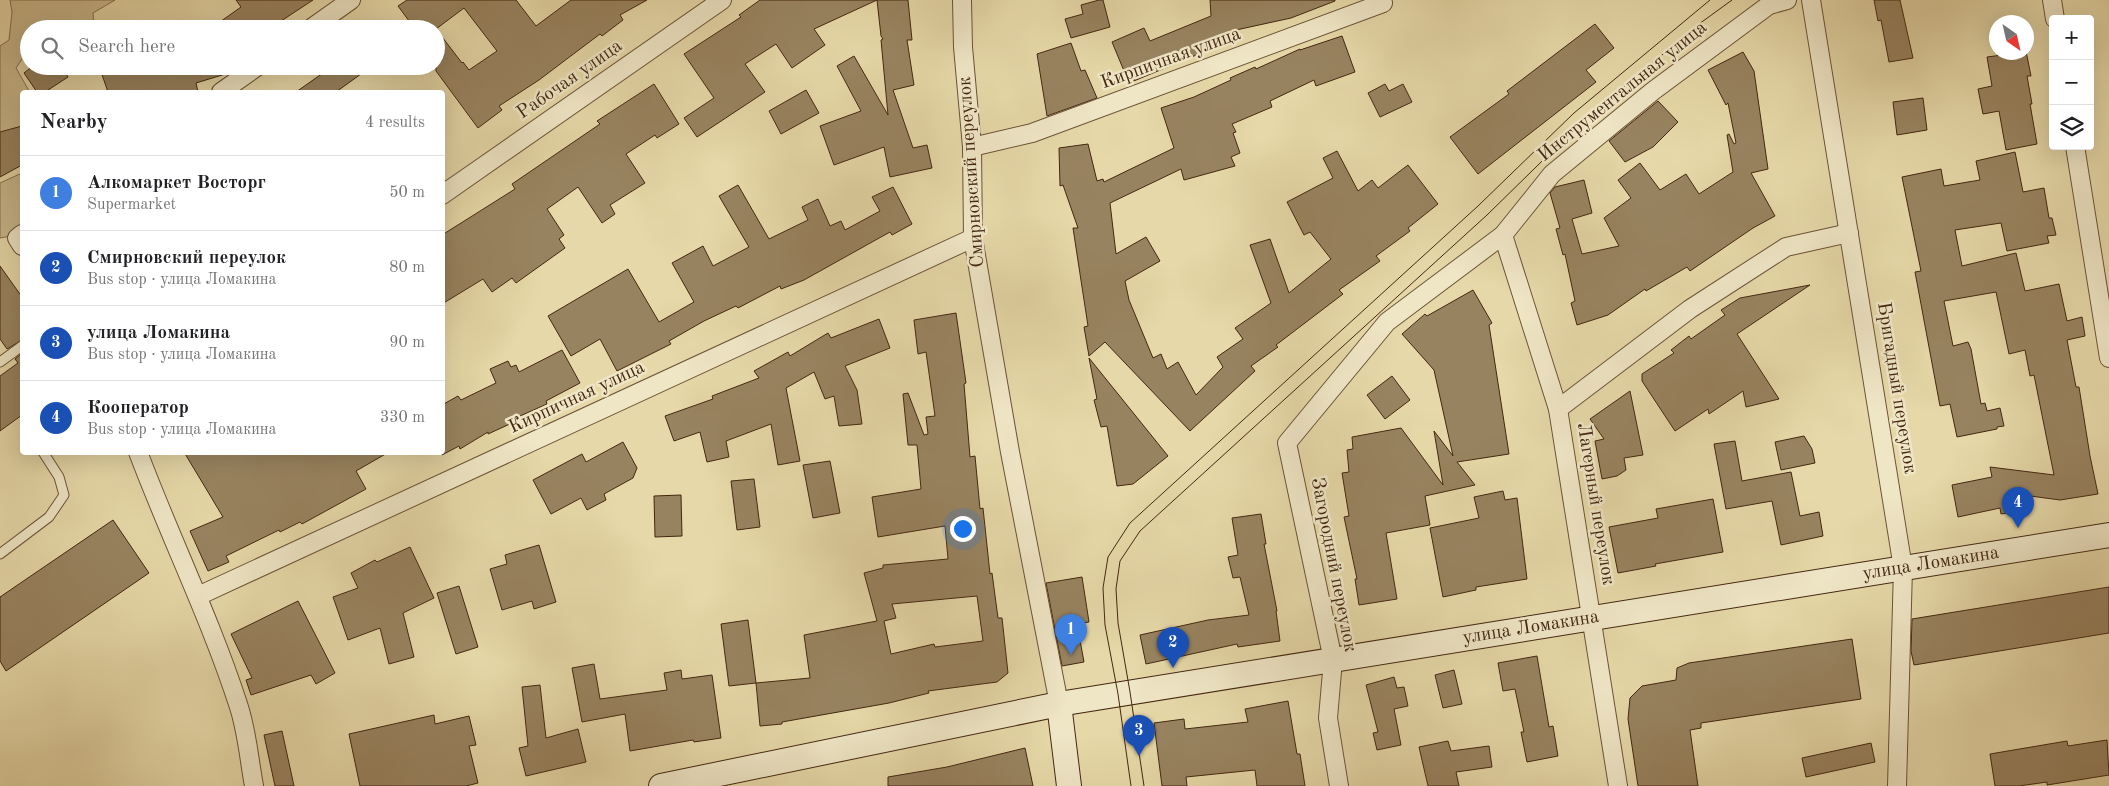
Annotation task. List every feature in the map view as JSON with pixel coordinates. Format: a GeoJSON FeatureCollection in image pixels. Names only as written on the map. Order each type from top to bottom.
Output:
{"type":"FeatureCollection","features":[{"type":"Feature","properties":{"kind":"main road","name":"улица Ломакина"},"geometry":{"type":"LineString","coordinates":[[661,786],[1059,704],[2109,535]]}},
{"type":"Feature","properties":{"kind":"main road","name":"Смирновский переулок"},"geometry":{"type":"LineString","coordinates":[[1059,704],[1070,786]]}},
{"type":"Feature","properties":{"kind":"street"},"geometry":{"type":"LineString","coordinates":[[323,20],[351,0]]}},
{"type":"Feature","properties":{"kind":"street","name":"Рабочая улица"},"geometry":{"type":"LineString","coordinates":[[445,193],[722,0]]}},
{"type":"Feature","properties":{"kind":"street","name":"Смирновский переулок"},"geometry":{"type":"LineString","coordinates":[[962,0],[963,47],[972,147],[973,238],[1010,452],[1059,704]]}},
{"type":"Feature","properties":{"kind":"street","name":"Инструментальная улица"},"geometry":{"type":"LineString","coordinates":[[1286,443],[1387,322],[1502,235],[1552,174],[1653,91],[1769,5],[1787,0]]}},
{"type":"Feature","properties":{"kind":"street","name":"Бригадный переулок"},"geometry":{"type":"LineString","coordinates":[[1811,0],[1904,568],[1897,786]]}},
{"type":"Feature","properties":{"kind":"street"},"geometry":{"type":"LineString","coordinates":[[2052,0],[2054,15]]}},
{"type":"Feature","properties":{"kind":"street","name":"Кирпичная улица"},"geometry":{"type":"LineString","coordinates":[[972,147],[1032,133],[1383,3]]}},
{"type":"Feature","properties":{"kind":"street"},"geometry":{"type":"LineString","coordinates":[[224,90],[245,75]]}},
{"type":"Feature","properties":{"kind":"street"},"geometry":{"type":"LineString","coordinates":[[2076,150],[2109,358]]}},
{"type":"Feature","properties":{"kind":"street"},"geometry":{"type":"LineString","coordinates":[[1558,409],[1690,308],[1786,248],[1849,233]]}},
{"type":"Feature","properties":{"kind":"street","name":"Лагерный переулок"},"geometry":{"type":"LineString","coordinates":[[1502,235],[1558,409],[1618,786]]}},
{"type":"Feature","properties":{"kind":"street","name":"Кирпичная улица"},"geometry":{"type":"LineString","coordinates":[[198,596],[973,238]]}},
{"type":"Feature","properties":{"kind":"street","name":"Загородний переулок"},"geometry":{"type":"LineString","coordinates":[[1286,443],[1333,660],[1328,718],[1339,786]]}},
{"type":"Feature","properties":{"kind":"street"},"geometry":{"type":"LineString","coordinates":[[139,455],[198,596],[239,706],[254,786]]}},
{"type":"Feature","properties":{"kind":"lane"},"geometry":{"type":"LineString","coordinates":[[1,360],[20,347]]}},
{"type":"Feature","properties":{"kind":"lane"},"geometry":{"type":"LineString","coordinates":[[0,554],[49,517],[64,495],[59,477],[45,455]]}},
{"type":"Feature","properties":{"kind":"shaded area"},"geometry":{"type":"Polygon","coordinates":[[[10,0],[115,0],[93,13],[93,20],[20,20],[20,62],[16,68],[28,90],[20,90],[20,130],[0,142],[0,46],[9,40],[12,12],[10,0]]]}},
{"type":"Feature","properties":{"kind":"shaded area"},"geometry":{"type":"Polygon","coordinates":[[[20,174],[20,234],[0,238],[0,183],[20,174]]]}},
{"type":"Feature","properties":{"kind":"building"},"geometry":{"type":"Polygon","coordinates":[[[236,0],[313,0],[283,20],[223,20],[241,7],[236,0]]]}},
{"type":"Feature","properties":{"kind":"building"},"geometry":{"type":"Polygon","coordinates":[[[407,0],[516,0],[536,26],[571,0],[647,0],[620,15],[623,20],[602,36],[600,34],[539,80],[499,106],[502,110],[478,128],[439,75],[445,75],[445,41],[469,70],[497,51],[464,8],[445,22],[445,20],[408,20],[398,6],[407,0]]]}},
{"type":"Feature","properties":{"kind":"building"},"geometry":{"type":"Polygon","coordinates":[[[760,0],[877,0],[814,29],[825,45],[792,68],[776,44],[745,64],[765,92],[697,137],[684,118],[714,98],[684,54],[741,17],[739,15],[760,0]]]}},
{"type":"Feature","properties":{"kind":"building"},"geometry":{"type":"Polygon","coordinates":[[[877,0],[908,0],[912,40],[907,40],[914,85],[893,90],[913,148],[927,145],[932,168],[890,177],[884,147],[834,165],[820,126],[861,111],[837,66],[854,56],[888,115],[881,40],[883,39],[881,36],[877,0]]]}},
{"type":"Feature","properties":{"kind":"building"},"geometry":{"type":"Polygon","coordinates":[[[1103,0],[1110,27],[1071,38],[1065,19],[1083,14],[1081,5],[1103,0]]]}},
{"type":"Feature","properties":{"kind":"building"},"geometry":{"type":"Polygon","coordinates":[[[1210,0],[1335,1],[1291,18],[1236,30],[1238,35],[1201,53],[1129,83],[1112,42],[1144,28],[1150,41],[1211,16],[1210,0]]]}},
{"type":"Feature","properties":{"kind":"building"},"geometry":{"type":"Polygon","coordinates":[[[1874,0],[1900,0],[1913,58],[1889,62],[1881,20],[1878,21],[1874,0]]]}},
{"type":"Feature","properties":{"kind":"building"},"geometry":{"type":"Polygon","coordinates":[[[1595,24],[1614,48],[1586,70],[1596,82],[1478,174],[1450,137],[1509,94],[1507,91],[1595,24]]]}},
{"type":"Feature","properties":{"kind":"building"},"geometry":{"type":"Polygon","coordinates":[[[1342,36],[1355,72],[1316,86],[1314,80],[1270,101],[1272,107],[1232,124],[1236,132],[1233,133],[1240,153],[1231,157],[1235,166],[1184,180],[1181,169],[1110,203],[1116,254],[1146,237],[1160,261],[1125,281],[1129,300],[1153,358],[1161,354],[1167,369],[1178,362],[1196,395],[1223,367],[1217,357],[1243,339],[1235,328],[1271,303],[1250,245],[1270,239],[1289,293],[1331,259],[1310,232],[1304,235],[1287,202],[1333,178],[1323,158],[1337,151],[1358,191],[1372,180],[1378,188],[1408,165],[1438,204],[1408,228],[1410,231],[1376,256],[1380,261],[1339,290],[1343,294],[1276,345],[1278,347],[1251,366],[1255,371],[1190,431],[1105,342],[1089,356],[1084,327],[1088,326],[1073,228],[1078,228],[1063,185],[1060,186],[1059,148],[1088,144],[1097,181],[1103,179],[1104,182],[1174,148],[1161,108],[1194,97],[1231,80],[1230,78],[1255,67],[1256,69],[1300,49],[1342,36]]]}},
{"type":"Feature","properties":{"kind":"building"},"geometry":{"type":"Polygon","coordinates":[[[1071,43],[1081,71],[1085,70],[1097,98],[1047,116],[1037,54],[1071,43]]]}},
{"type":"Feature","properties":{"kind":"building"},"geometry":{"type":"Polygon","coordinates":[[[1743,52],[1754,71],[1768,169],[1751,173],[1775,216],[1753,228],[1690,271],[1687,267],[1646,291],[1645,289],[1608,315],[1577,325],[1571,303],[1575,301],[1565,254],[1563,255],[1556,229],[1560,228],[1550,193],[1555,187],[1584,180],[1592,213],[1572,219],[1582,254],[1619,246],[1604,218],[1631,198],[1618,180],[1640,163],[1660,190],[1686,174],[1699,194],[1733,172],[1727,135],[1729,134],[1734,144],[1736,143],[1728,103],[1726,105],[1708,70],[1743,52]]]}},
{"type":"Feature","properties":{"kind":"building"},"geometry":{"type":"Polygon","coordinates":[[[1987,57],[1989,57],[1989,60],[2028,60],[2031,76],[2027,76],[2032,104],[2030,104],[2037,144],[2006,150],[1999,111],[1983,114],[1978,89],[1992,86],[1987,57]]]}},
{"type":"Feature","properties":{"kind":"building"},"geometry":{"type":"Polygon","coordinates":[[[25,75],[67,75],[68,77],[48,90],[36,90],[25,75]]]}},
{"type":"Feature","properties":{"kind":"building"},"geometry":{"type":"Polygon","coordinates":[[[102,75],[222,75],[196,83],[198,90],[107,90],[102,75]]]}},
{"type":"Feature","properties":{"kind":"building"},"geometry":{"type":"Polygon","coordinates":[[[320,75],[360,75],[339,90],[299,90],[320,75]]]}},
{"type":"Feature","properties":{"kind":"building"},"geometry":{"type":"Polygon","coordinates":[[[654,84],[679,124],[657,138],[655,135],[626,154],[645,183],[610,205],[615,214],[602,223],[578,187],[547,209],[564,235],[559,239],[565,248],[516,283],[512,278],[492,292],[483,279],[445,302],[445,233],[515,189],[512,184],[600,124],[597,121],[654,84]]]}},
{"type":"Feature","properties":{"kind":"building"},"geometry":{"type":"Polygon","coordinates":[[[1385,84],[1389,91],[1403,84],[1412,102],[1380,117],[1368,93],[1385,84]]]}},
{"type":"Feature","properties":{"kind":"building"},"geometry":{"type":"Polygon","coordinates":[[[806,90],[819,113],[781,134],[769,111],[806,90]]]}},
{"type":"Feature","properties":{"kind":"building"},"geometry":{"type":"Polygon","coordinates":[[[1923,98],[1927,130],[1897,135],[1893,102],[1923,98]]]}},
{"type":"Feature","properties":{"kind":"building"},"geometry":{"type":"Polygon","coordinates":[[[1658,101],[1678,122],[1653,147],[1625,162],[1609,141],[1658,101]]]}},
{"type":"Feature","properties":{"kind":"building"},"geometry":{"type":"Polygon","coordinates":[[[20,127],[20,166],[0,177],[0,132],[20,127]]]}},
{"type":"Feature","properties":{"kind":"building"},"geometry":{"type":"Polygon","coordinates":[[[2015,152],[2023,192],[2044,188],[2049,218],[2052,218],[2056,235],[2047,236],[2049,243],[2007,251],[2001,223],[1955,230],[1962,266],[2016,253],[2025,291],[2059,284],[2067,321],[2082,317],[2085,336],[2067,340],[2076,387],[2079,387],[2098,494],[2060,500],[2023,495],[2025,510],[2001,514],[2000,508],[1958,517],[1952,485],[1992,477],[1990,467],[2054,475],[2034,375],[2030,376],[2025,350],[2009,354],[1996,292],[1944,301],[1953,346],[1968,342],[1981,404],[1985,403],[1987,411],[2000,408],[2004,426],[1957,437],[1950,404],[1940,406],[1915,272],[1921,271],[1902,177],[1941,169],[1944,186],[1980,180],[1976,161],[2015,152]]]}},
{"type":"Feature","properties":{"kind":"building"},"geometry":{"type":"Polygon","coordinates":[[[738,185],[769,239],[808,220],[802,207],[818,199],[830,226],[841,221],[845,230],[880,211],[872,197],[893,187],[912,224],[892,235],[890,232],[804,280],[781,289],[780,286],[738,308],[736,306],[704,321],[669,341],[671,344],[617,371],[600,339],[571,356],[548,316],[628,269],[659,322],[694,302],[672,263],[703,246],[713,266],[749,247],[719,196],[738,185]]]}},
{"type":"Feature","properties":{"kind":"building"},"geometry":{"type":"Polygon","coordinates":[[[0,266],[20,294],[20,341],[7,349],[0,339],[0,266]]]}},
{"type":"Feature","properties":{"kind":"building"},"geometry":{"type":"Polygon","coordinates":[[[1810,285],[1737,334],[1779,399],[1746,407],[1743,391],[1709,414],[1708,409],[1675,431],[1642,381],[1642,374],[1674,353],[1671,350],[1689,336],[1691,339],[1725,315],[1721,310],[1740,298],[1810,285]]]}},
{"type":"Feature","properties":{"kind":"building"},"geometry":{"type":"Polygon","coordinates":[[[1473,290],[1492,323],[1489,325],[1509,454],[1457,462],[1475,485],[1425,496],[1430,525],[1386,533],[1397,599],[1359,605],[1355,579],[1357,579],[1344,517],[1349,516],[1342,473],[1349,472],[1347,450],[1353,449],[1352,437],[1401,428],[1443,485],[1434,431],[1453,456],[1434,370],[1402,334],[1425,314],[1427,316],[1473,290]]]}},
{"type":"Feature","properties":{"kind":"building"},"geometry":{"type":"Polygon","coordinates":[[[956,313],[966,383],[964,384],[970,457],[975,456],[980,509],[983,508],[990,574],[992,573],[998,618],[1002,618],[1008,673],[997,682],[928,691],[929,693],[889,703],[782,722],[782,724],[760,726],[756,683],[810,678],[804,635],[877,621],[864,573],[883,568],[883,565],[948,559],[945,526],[878,537],[872,497],[921,489],[917,445],[908,445],[903,394],[908,393],[924,435],[928,434],[926,417],[935,416],[926,352],[918,354],[914,320],[956,313]],[[977,596],[892,604],[896,618],[884,621],[891,654],[934,644],[935,647],[983,641],[977,596]]]}},
{"type":"Feature","properties":{"kind":"building"},"geometry":{"type":"Polygon","coordinates":[[[879,319],[890,348],[845,366],[857,390],[862,424],[839,426],[834,396],[825,399],[814,372],[786,388],[800,461],[778,465],[771,424],[726,441],[729,457],[707,462],[700,432],[674,441],[665,416],[713,399],[712,396],[759,378],[754,371],[788,352],[790,356],[828,333],[831,338],[879,319]]]}},
{"type":"Feature","properties":{"kind":"building"},"geometry":{"type":"Polygon","coordinates":[[[562,350],[580,383],[546,401],[547,404],[511,420],[512,423],[488,434],[488,432],[460,449],[459,446],[445,453],[445,403],[458,396],[461,400],[496,383],[490,369],[508,361],[511,367],[516,365],[519,372],[562,350]]]}},
{"type":"Feature","properties":{"kind":"building"},"geometry":{"type":"Polygon","coordinates":[[[20,355],[20,416],[0,431],[0,376],[18,363],[15,359],[20,355]]]}},
{"type":"Feature","properties":{"kind":"building"},"geometry":{"type":"Polygon","coordinates":[[[1089,358],[1168,456],[1133,484],[1117,486],[1107,426],[1101,427],[1094,400],[1097,399],[1089,358]]]}},
{"type":"Feature","properties":{"kind":"building"},"geometry":{"type":"Polygon","coordinates":[[[1392,376],[1410,400],[1385,419],[1367,395],[1392,376]]]}},
{"type":"Feature","properties":{"kind":"building"},"geometry":{"type":"Polygon","coordinates":[[[1630,391],[1643,455],[1624,458],[1626,470],[1617,476],[1602,479],[1595,441],[1604,439],[1590,419],[1630,391]]]}},
{"type":"Feature","properties":{"kind":"building"},"geometry":{"type":"Polygon","coordinates":[[[1804,436],[1812,449],[1815,463],[1781,470],[1775,442],[1804,436]]]}},
{"type":"Feature","properties":{"kind":"building"},"geometry":{"type":"Polygon","coordinates":[[[1735,441],[1742,481],[1791,472],[1800,516],[1819,512],[1823,536],[1781,545],[1772,501],[1726,509],[1714,444],[1735,441]]]}},
{"type":"Feature","properties":{"kind":"building"},"geometry":{"type":"Polygon","coordinates":[[[623,442],[637,468],[633,478],[604,494],[606,500],[587,510],[581,498],[551,514],[533,480],[582,454],[586,462],[623,442]]]}},
{"type":"Feature","properties":{"kind":"building"},"geometry":{"type":"Polygon","coordinates":[[[186,455],[384,455],[356,471],[366,489],[302,524],[300,522],[280,532],[279,530],[226,556],[229,562],[208,571],[190,531],[223,517],[186,455]]]}},
{"type":"Feature","properties":{"kind":"building"},"geometry":{"type":"Polygon","coordinates":[[[830,461],[840,513],[813,518],[803,465],[830,461]]]}},
{"type":"Feature","properties":{"kind":"building"},"geometry":{"type":"Polygon","coordinates":[[[754,479],[760,527],[737,530],[731,481],[754,479]]]}},
{"type":"Feature","properties":{"kind":"building"},"geometry":{"type":"Polygon","coordinates":[[[1503,491],[1505,500],[1517,498],[1527,579],[1476,587],[1476,590],[1443,597],[1430,528],[1479,518],[1474,497],[1503,491]]]}},
{"type":"Feature","properties":{"kind":"building"},"geometry":{"type":"Polygon","coordinates":[[[681,495],[682,536],[655,537],[654,496],[681,495]]]}},
{"type":"Feature","properties":{"kind":"building"},"geometry":{"type":"Polygon","coordinates":[[[1713,499],[1723,552],[1655,564],[1656,566],[1618,573],[1609,527],[1658,518],[1656,509],[1713,499]]]}},
{"type":"Feature","properties":{"kind":"building"},"geometry":{"type":"Polygon","coordinates":[[[1261,514],[1280,641],[1238,647],[1237,644],[1146,664],[1140,635],[1208,620],[1249,615],[1240,577],[1233,578],[1228,557],[1238,555],[1232,518],[1261,514]]]}},
{"type":"Feature","properties":{"kind":"building"},"geometry":{"type":"Polygon","coordinates":[[[113,520],[149,573],[6,671],[0,661],[0,597],[113,520]]]}},
{"type":"Feature","properties":{"kind":"building"},"geometry":{"type":"Polygon","coordinates":[[[539,545],[556,602],[534,609],[532,601],[502,610],[490,569],[507,564],[505,555],[539,545]]]}},
{"type":"Feature","properties":{"kind":"building"},"geometry":{"type":"Polygon","coordinates":[[[410,547],[434,598],[403,613],[414,657],[389,664],[380,628],[348,640],[333,597],[358,588],[351,573],[375,560],[377,562],[410,547]]]}},
{"type":"Feature","properties":{"kind":"building"},"geometry":{"type":"Polygon","coordinates":[[[1082,577],[1089,622],[1077,624],[1084,662],[1062,666],[1046,583],[1082,577]]]}},
{"type":"Feature","properties":{"kind":"building"},"geometry":{"type":"Polygon","coordinates":[[[459,586],[478,647],[456,654],[437,593],[459,586]]]}},
{"type":"Feature","properties":{"kind":"building"},"geometry":{"type":"Polygon","coordinates":[[[2109,587],[2109,633],[1914,665],[1911,651],[1912,619],[2109,587]]]}},
{"type":"Feature","properties":{"kind":"building"},"geometry":{"type":"Polygon","coordinates":[[[298,601],[335,673],[316,684],[311,675],[251,695],[246,680],[252,678],[231,634],[298,601]]]}},
{"type":"Feature","properties":{"kind":"building"},"geometry":{"type":"Polygon","coordinates":[[[748,620],[756,683],[729,686],[721,624],[748,620]]]}},
{"type":"Feature","properties":{"kind":"building"},"geometry":{"type":"Polygon","coordinates":[[[1852,639],[1861,699],[1701,723],[1701,728],[1690,730],[1698,786],[1638,786],[1628,719],[1630,698],[1642,686],[1676,680],[1677,668],[1689,663],[1852,639]]]}},
{"type":"Feature","properties":{"kind":"building"},"geometry":{"type":"Polygon","coordinates":[[[1537,656],[1549,727],[1553,726],[1558,756],[1527,762],[1521,732],[1524,732],[1515,689],[1503,691],[1498,663],[1537,656]]]}},
{"type":"Feature","properties":{"kind":"building"},"geometry":{"type":"Polygon","coordinates":[[[594,664],[600,699],[667,690],[664,673],[681,670],[682,679],[712,675],[721,738],[694,742],[693,740],[630,751],[625,714],[582,722],[572,668],[594,664]]]}},
{"type":"Feature","properties":{"kind":"building"},"geometry":{"type":"Polygon","coordinates":[[[1454,670],[1462,704],[1443,708],[1435,675],[1454,670]]]}},
{"type":"Feature","properties":{"kind":"building"},"geometry":{"type":"Polygon","coordinates":[[[1394,677],[1397,688],[1404,687],[1408,706],[1394,709],[1401,745],[1377,750],[1373,733],[1378,732],[1366,685],[1394,677]]]}},
{"type":"Feature","properties":{"kind":"building"},"geometry":{"type":"Polygon","coordinates":[[[540,685],[546,738],[578,729],[586,762],[526,776],[519,748],[528,746],[522,687],[540,685]]]}},
{"type":"Feature","properties":{"kind":"building"},"geometry":{"type":"Polygon","coordinates":[[[1288,701],[1297,754],[1300,754],[1305,786],[1257,786],[1255,770],[1186,777],[1187,786],[1162,786],[1154,723],[1184,719],[1185,729],[1248,722],[1245,709],[1288,701]]]}},
{"type":"Feature","properties":{"kind":"building"},"geometry":{"type":"Polygon","coordinates":[[[434,715],[435,724],[469,716],[476,745],[469,746],[478,783],[466,786],[360,786],[349,734],[434,715]]]}},
{"type":"Feature","properties":{"kind":"building"},"geometry":{"type":"Polygon","coordinates":[[[282,731],[294,786],[275,786],[264,735],[282,731]]]}},
{"type":"Feature","properties":{"kind":"building"},"geometry":{"type":"Polygon","coordinates":[[[2107,740],[2109,775],[2047,785],[2047,782],[2019,786],[1995,786],[1990,754],[2067,741],[2068,746],[2107,740]]]}},
{"type":"Feature","properties":{"kind":"building"},"geometry":{"type":"Polygon","coordinates":[[[1448,741],[1451,751],[1489,746],[1492,767],[1456,772],[1459,786],[1428,786],[1419,747],[1448,741]]]}},
{"type":"Feature","properties":{"kind":"building"},"geometry":{"type":"Polygon","coordinates":[[[1871,743],[1875,762],[1806,777],[1802,758],[1871,743]]]}},
{"type":"Feature","properties":{"kind":"building"},"geometry":{"type":"Polygon","coordinates":[[[1025,748],[1033,786],[888,786],[888,777],[947,767],[1025,748]]]}},
{"type":"Feature","properties":{"kind":"tram line"},"geometry":{"type":"LineString","coordinates":[[1131,786],[1118,694],[1105,625],[1103,588],[1108,557],[1130,523],[1478,206],[1574,113],[1710,0]]}},
{"type":"Feature","properties":{"kind":"tram line"},"geometry":{"type":"LineString","coordinates":[[1144,786],[1118,623],[1116,589],[1120,561],[1140,531],[1487,215],[1582,122],[1699,24],[1732,0]]}},
{"type":"Feature","properties":{"kind":"place","name":"Кооператор"},"geometry":{"type":"Point","coordinates":[2018,528]}},
{"type":"Feature","properties":{"kind":"place","name":"Алкомаркет Восторг"},"geometry":{"type":"Point","coordinates":[1071,655]}},
{"type":"Feature","properties":{"kind":"place","name":"Смирновский переулок"},"geometry":{"type":"Point","coordinates":[1173,668]}},
{"type":"Feature","properties":{"kind":"place","name":"улица Ломакина"},"geometry":{"type":"Point","coordinates":[1139,756]}}]}
